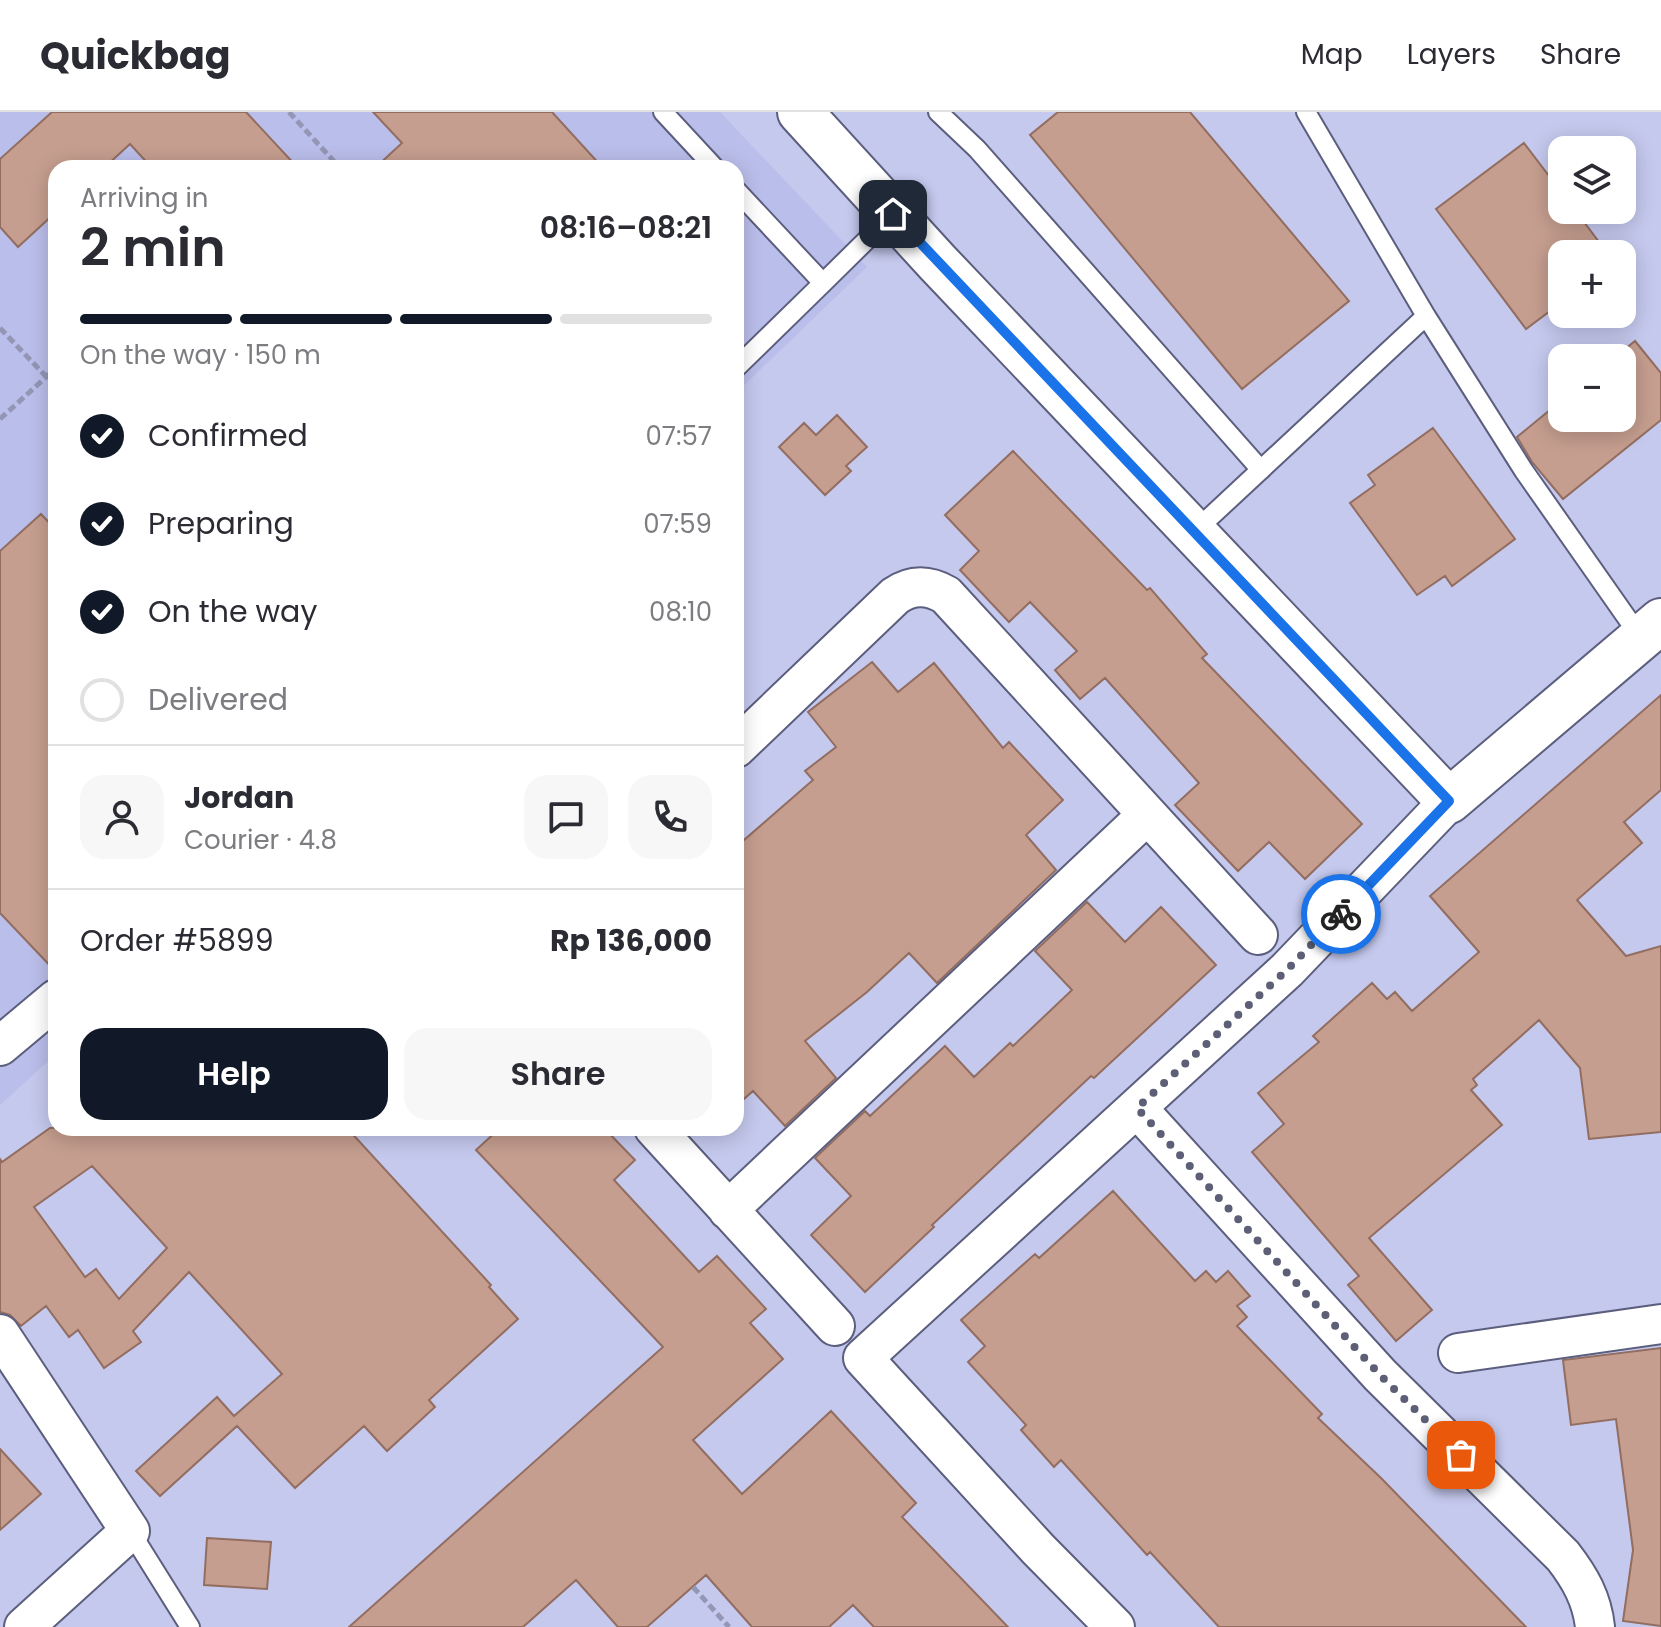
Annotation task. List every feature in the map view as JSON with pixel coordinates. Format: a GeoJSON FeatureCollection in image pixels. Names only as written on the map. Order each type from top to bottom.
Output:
{"type":"FeatureCollection","features":[{"type":"Feature","properties":{"kind":"street"},"geometry":{"type":"LineString","coordinates":[[800,112],[1449,801]]}},
{"type":"Feature","properties":{"kind":"street"},"geometry":{"type":"LineString","coordinates":[[744,740],[895,596],[903,590],[926,586],[946,595],[1258,935]]}},
{"type":"Feature","properties":{"kind":"street"},"geometry":{"type":"LineString","coordinates":[[1115,1627],[1038,1549],[863,1358],[1287,970],[1449,801],[1651,629]]}},
{"type":"Feature","properties":{"kind":"street"},"geometry":{"type":"LineString","coordinates":[[728,1210],[1147,815]]}},
{"type":"Feature","properties":{"kind":"street"},"geometry":{"type":"LineString","coordinates":[[0,1046],[48,1006]]}},
{"type":"Feature","properties":{"kind":"street"},"geometry":{"type":"LineString","coordinates":[[1137,1108],[1380,1375],[1563,1556],[1581,1580],[1594,1612],[1595,1627]]}},
{"type":"Feature","properties":{"kind":"street"},"geometry":{"type":"LineString","coordinates":[[661,1136],[835,1326]]}},
{"type":"Feature","properties":{"kind":"street"},"geometry":{"type":"LineString","coordinates":[[1458,1353],[1661,1324]]}},
{"type":"Feature","properties":{"kind":"street"},"geometry":{"type":"LineString","coordinates":[[0,1334],[130,1531],[24,1627]]}},
{"type":"Feature","properties":{"kind":"lane"},"geometry":{"type":"LineString","coordinates":[[663,112],[708,160]]}},
{"type":"Feature","properties":{"kind":"lane"},"geometry":{"type":"LineString","coordinates":[[938,112],[977,149],[1261,470]]}},
{"type":"Feature","properties":{"kind":"lane"},"geometry":{"type":"LineString","coordinates":[[1308,112],[1426,316],[1524,471],[1651,629]]}},
{"type":"Feature","properties":{"kind":"lane"},"geometry":{"type":"LineString","coordinates":[[744,199],[823,283]]}},
{"type":"Feature","properties":{"kind":"lane"},"geometry":{"type":"LineString","coordinates":[[744,360],[893,214]]}},
{"type":"Feature","properties":{"kind":"lane"},"geometry":{"type":"LineString","coordinates":[[1194,532],[1426,316]]}},
{"type":"Feature","properties":{"kind":"lane"},"geometry":{"type":"LineString","coordinates":[[130,1531],[190,1627]]}},
{"type":"Feature","properties":{"kind":"path"},"geometry":{"type":"LineString","coordinates":[[289,112],[333,160]]}},
{"type":"Feature","properties":{"kind":"path"},"geometry":{"type":"LineString","coordinates":[[0,328],[46,377],[0,419]]}},
{"type":"Feature","properties":{"kind":"path"},"geometry":{"type":"LineString","coordinates":[[693,1587],[729,1627]]}},
{"type":"Feature","properties":{"kind":"shaded area"},"geometry":{"type":"Polygon","coordinates":[[[0,112],[720,112],[867,267],[744,385],[744,160],[48,160],[48,1061],[0,1105],[0,112]]]}},
{"type":"Feature","properties":{"kind":"building"},"geometry":{"type":"Polygon","coordinates":[[[52,112],[246,112],[291,160],[145,160],[130,144],[113,160],[48,160],[48,219],[18,247],[0,227],[0,159],[52,112]]]}},
{"type":"Feature","properties":{"kind":"building"},"geometry":{"type":"Polygon","coordinates":[[[373,112],[552,112],[596,160],[384,160],[402,143],[373,112]]]}},
{"type":"Feature","properties":{"kind":"building"},"geometry":{"type":"Polygon","coordinates":[[[1058,112],[1190,112],[1349,301],[1242,389],[1030,135],[1058,112]]]}},
{"type":"Feature","properties":{"kind":"building"},"geometry":{"type":"Polygon","coordinates":[[[1524,143],[1548,175],[1548,224],[1586,224],[1598,240],[1548,240],[1548,312],[1526,329],[1436,209],[1524,143]]]}},
{"type":"Feature","properties":{"kind":"building"},"geometry":{"type":"Polygon","coordinates":[[[1635,341],[1661,373],[1661,420],[1563,499],[1532,462],[1517,437],[1548,412],[1548,432],[1636,432],[1636,344],[1631,344],[1635,341]]]}},
{"type":"Feature","properties":{"kind":"building"},"geometry":{"type":"Polygon","coordinates":[[[837,415],[867,447],[846,466],[851,471],[825,495],[779,447],[804,423],[816,435],[837,415]]]}},
{"type":"Feature","properties":{"kind":"building"},"geometry":{"type":"Polygon","coordinates":[[[1433,428],[1515,539],[1452,586],[1445,576],[1417,595],[1350,503],[1375,485],[1368,475],[1433,428]]]}},
{"type":"Feature","properties":{"kind":"building"},"geometry":{"type":"Polygon","coordinates":[[[1013,451],[1147,590],[1150,588],[1207,654],[1202,658],[1362,824],[1305,879],[1269,842],[1238,871],[1175,805],[1199,783],[1105,678],[1080,699],[1055,670],[1077,651],[1030,602],[1009,622],[960,570],[979,551],[945,515],[1013,451]]]}},
{"type":"Feature","properties":{"kind":"building"},"geometry":{"type":"Polygon","coordinates":[[[41,514],[48,521],[48,964],[0,913],[0,551],[41,514]]]}},
{"type":"Feature","properties":{"kind":"building"},"geometry":{"type":"Polygon","coordinates":[[[872,662],[898,692],[934,663],[1003,748],[1009,742],[1063,800],[1026,835],[1056,870],[937,983],[909,953],[867,992],[805,1041],[836,1078],[785,1126],[753,1091],[744,1099],[744,840],[813,780],[805,771],[836,747],[808,712],[872,662]]]}},
{"type":"Feature","properties":{"kind":"building"},"geometry":{"type":"Polygon","coordinates":[[[1661,695],[1661,790],[1624,822],[1642,843],[1577,900],[1626,956],[1661,946],[1661,1132],[1589,1139],[1580,1068],[1539,1020],[1473,1079],[1477,1085],[1471,1090],[1502,1125],[1369,1238],[1432,1310],[1396,1341],[1348,1285],[1359,1276],[1252,1152],[1284,1124],[1258,1093],[1319,1042],[1313,1036],[1372,983],[1387,999],[1395,992],[1412,1011],[1479,952],[1430,896],[1661,695]]]}},
{"type":"Feature","properties":{"kind":"building"},"geometry":{"type":"Polygon","coordinates":[[[1087,902],[1125,942],[1161,907],[1216,965],[1094,1078],[1091,1076],[865,1292],[811,1235],[851,1196],[815,1158],[865,1111],[870,1116],[945,1046],[974,1077],[1010,1043],[1013,1046],[1072,990],[1035,951],[1087,902]]]}},
{"type":"Feature","properties":{"kind":"building"},"geometry":{"type":"Polygon","coordinates":[[[48,1129],[48,1136],[354,1136],[491,1285],[489,1287],[518,1319],[429,1400],[435,1407],[387,1451],[364,1426],[295,1488],[237,1426],[160,1496],[136,1471],[217,1397],[234,1416],[282,1374],[189,1272],[133,1331],[141,1342],[104,1368],[78,1330],[69,1337],[46,1306],[21,1326],[10,1315],[0,1312],[0,1159],[2,1162],[48,1129]],[[92,1166],[34,1207],[85,1277],[96,1269],[119,1299],[167,1248],[92,1166]]]}},
{"type":"Feature","properties":{"kind":"building"},"geometry":{"type":"Polygon","coordinates":[[[491,1136],[612,1136],[635,1160],[614,1180],[699,1272],[717,1256],[766,1309],[750,1323],[783,1359],[693,1440],[742,1494],[831,1411],[916,1503],[902,1517],[1008,1627],[874,1627],[853,1605],[829,1627],[752,1627],[706,1575],[647,1627],[618,1627],[576,1580],[523,1627],[349,1627],[663,1347],[476,1150],[491,1136]]]}},
{"type":"Feature","properties":{"kind":"building"},"geometry":{"type":"Polygon","coordinates":[[[1113,1191],[1195,1281],[1206,1271],[1216,1282],[1228,1271],[1250,1296],[1237,1306],[1247,1317],[1237,1326],[1322,1414],[1318,1418],[1526,1627],[1219,1627],[1150,1552],[1147,1555],[1061,1460],[1054,1467],[1021,1430],[1026,1425],[968,1362],[985,1346],[961,1320],[1035,1254],[1039,1258],[1113,1191]]]}},
{"type":"Feature","properties":{"kind":"building"},"geometry":{"type":"Polygon","coordinates":[[[1661,1348],[1661,1626],[1623,1621],[1633,1550],[1616,1419],[1571,1425],[1563,1360],[1661,1348]]]}},
{"type":"Feature","properties":{"kind":"building"},"geometry":{"type":"Polygon","coordinates":[[[0,1449],[41,1494],[0,1530],[0,1449]]]}},
{"type":"Feature","properties":{"kind":"building"},"geometry":{"type":"Polygon","coordinates":[[[207,1538],[271,1542],[267,1589],[204,1585],[207,1538]]]}},
{"type":"Feature","properties":{"kind":"way so far"},"geometry":{"type":"LineString","coordinates":[[1341,914],[1287,970],[1137,1108],[1380,1375],[1461,1455]]}},
{"type":"Feature","properties":{"kind":"route"},"geometry":{"type":"LineString","coordinates":[[893,214],[1449,801],[1341,914]]}}]}
